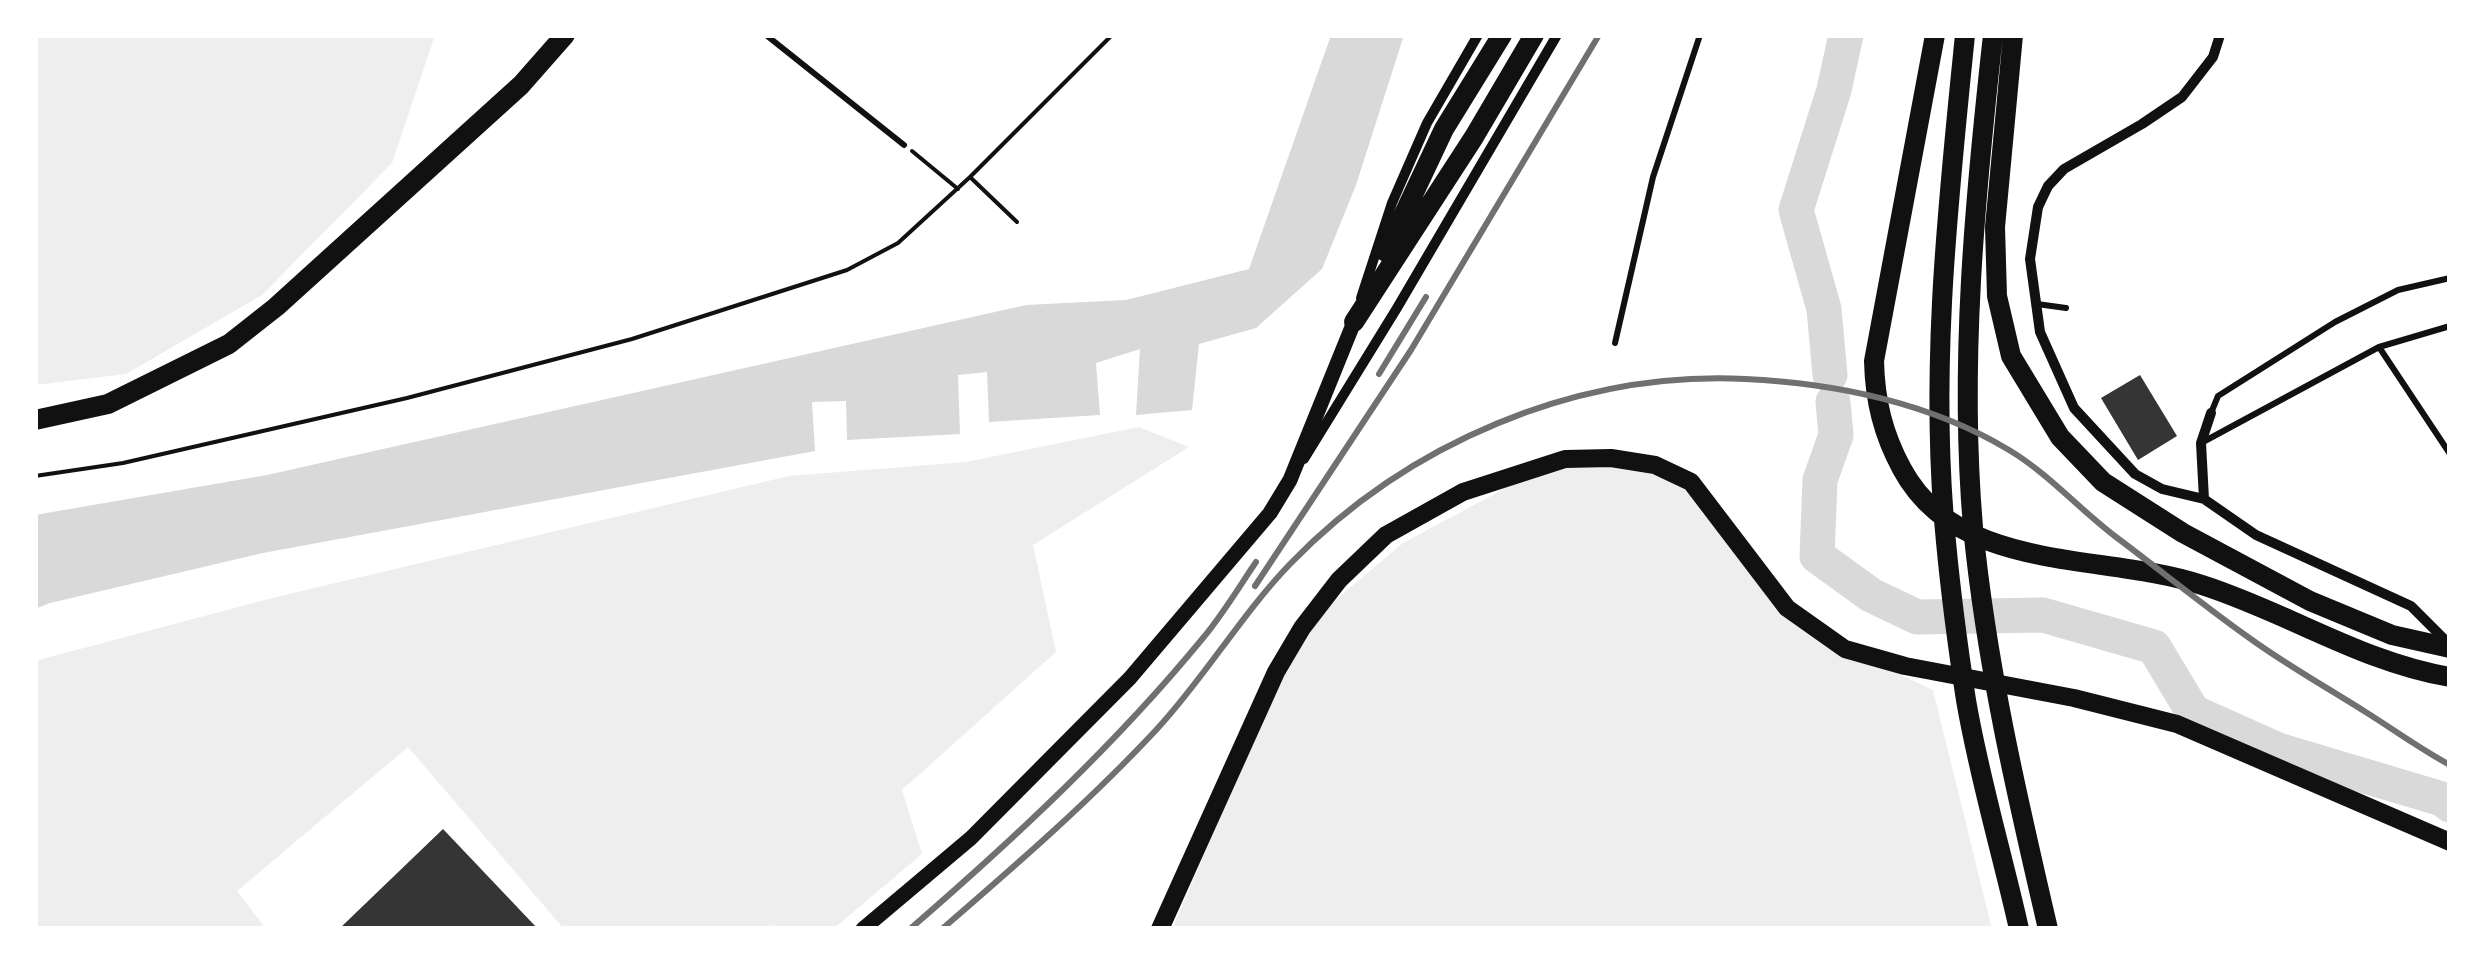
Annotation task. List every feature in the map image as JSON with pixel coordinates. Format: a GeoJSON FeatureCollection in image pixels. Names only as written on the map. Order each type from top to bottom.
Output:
{"type":"FeatureCollection","features":[{"type":"Feature","properties":{"kind":"main road"},"geometry":{"type":"LineString","coordinates":[[35,420],[108,404],[229,344],[276,308],[521,85],[565,35]]}},
{"type":"Feature","properties":{"kind":"main road"},"geometry":{"type":"LineString","coordinates":[[1354,322],[1444,129],[1502,35]]}},
{"type":"Feature","properties":{"kind":"main road"},"geometry":{"type":"LineString","coordinates":[[1354,322],[1474,137],[1534,35]]}},
{"type":"Feature","properties":{"kind":"main road"},"geometry":{"type":"LineString","coordinates":[[1936,35],[1878,332],[1875,395],[1891,449],[1909,482],[1950,525],[2019,550],[2198,583],[2384,661],[2450,677]]}},
{"type":"Feature","properties":{"kind":"main road"},"geometry":{"type":"LineString","coordinates":[[1965,35],[1949,192],[1940,453],[1946,539],[1967,702],[2020,929]]}},
{"type":"Feature","properties":{"kind":"main road"},"geometry":{"type":"LineString","coordinates":[[1993,35],[1976,188],[1970,374],[1973,526],[1998,704],[2048,929]]}},
{"type":"Feature","properties":{"kind":"main road"},"geometry":{"type":"LineString","coordinates":[[2012,35],[1995,226],[1997,296],[2007,343],[2026,385],[2060,437],[2102,482],[2183,532],[2310,601],[2392,636],[2450,646]]}},
{"type":"Feature","properties":{"kind":"main road"},"geometry":{"type":"LineString","coordinates":[[1160,929],[1276,672],[1302,628],[1339,580],[1386,535],[1463,492],[1565,458],[1611,458],[1656,465],[1691,482],[1788,608],[1845,649],[1905,666],[2074,698],[2176,724],[2450,842]]}},
{"type":"Feature","properties":{"kind":"street"},"geometry":{"type":"LineString","coordinates":[[1290,480],[1354,322],[1392,202],[1427,123],[1478,35]]}},
{"type":"Feature","properties":{"kind":"street"},"geometry":{"type":"LineString","coordinates":[[863,929],[970,838],[1130,678],[1270,513],[1330,421],[1557,35]]}},
{"type":"Feature","properties":{"kind":"street"},"geometry":{"type":"LineString","coordinates":[[2220,35],[2213,57],[2182,97],[2064,168],[2048,186],[2038,207],[2030,259],[2040,332],[2074,408],[2135,474],[2162,488],[2204,500],[2256,535],[2411,606],[2450,646]]}},
{"type":"Feature","properties":{"kind":"street"},"geometry":{"type":"LineString","coordinates":[[2204,500],[2202,443],[2211,413]]}},
{"type":"Feature","properties":{"kind":"lane"},"geometry":{"type":"LineString","coordinates":[[766,35],[904,145]]}},
{"type":"Feature","properties":{"kind":"lane"},"geometry":{"type":"LineString","coordinates":[[1615,344],[1653,177],[1700,35]]}},
{"type":"Feature","properties":{"kind":"lane"},"geometry":{"type":"LineString","coordinates":[[2211,413],[2218,396],[2334,322],[2398,290],[2450,278]]}},
{"type":"Feature","properties":{"kind":"lane"},"geometry":{"type":"LineString","coordinates":[[2036,304],[2066,308]]}},
{"type":"Feature","properties":{"kind":"lane"},"geometry":{"type":"LineString","coordinates":[[2202,443],[2380,347],[2450,326]]}},
{"type":"Feature","properties":{"kind":"lane"},"geometry":{"type":"LineString","coordinates":[[2380,347],[2450,454]]}},
{"type":"Feature","properties":{"kind":"path"},"geometry":{"type":"LineString","coordinates":[[35,476],[122,464],[370,407],[632,339],[846,270],[898,242],[958,189],[1112,35]]}},
{"type":"Feature","properties":{"kind":"path"},"geometry":{"type":"LineString","coordinates":[[904,145],[958,189]]}},
{"type":"Feature","properties":{"kind":"path"},"geometry":{"type":"LineString","coordinates":[[970,177],[1017,222]]}},
{"type":"Feature","properties":{"kind":"shaded area"},"geometry":{"type":"Polygon","coordinates":[[[35,35],[435,35],[392,163],[262,295],[126,374],[35,385],[35,35]]]}},
{"type":"Feature","properties":{"kind":"shaded area"},"geometry":{"type":"Polygon","coordinates":[[[1331,35],[1404,35],[1356,185],[1322,269],[1256,328],[1199,344],[1192,410],[1136,415],[1140,349],[1096,363],[1100,415],[989,422],[987,372],[958,375],[960,434],[847,440],[846,401],[812,402],[815,451],[263,553],[35,609],[35,515],[267,475],[1026,305],[1126,300],[1249,269],[1331,35]]]}},
{"type":"Feature","properties":{"kind":"shaded area"},"geometry":{"type":"Polygon","coordinates":[[[1139,427],[1189,447],[1033,545],[1056,652],[902,790],[922,854],[833,929],[786,929],[773,925],[764,929],[564,929],[408,747],[237,891],[266,929],[35,929],[35,661],[272,598],[789,476],[966,462],[1139,427]]]}},
{"type":"Feature","properties":{"kind":"shaded area"},"geometry":{"type":"Polygon","coordinates":[[[1556,461],[1660,462],[1821,638],[1933,690],[1992,929],[1172,929],[1302,628],[1403,543],[1556,461]]]}},
{"type":"Feature","properties":{"kind":"building"},"geometry":{"type":"Polygon","coordinates":[[[2140,375],[2177,436],[2138,460],[2101,398],[2140,375]]]}},
{"type":"Feature","properties":{"kind":"building"},"geometry":{"type":"Polygon","coordinates":[[[443,829],[538,929],[339,929],[443,829]]]}},
{"type":"Feature","properties":{"kind":"waterway"},"geometry":{"type":"LineString","coordinates":[[1830,375],[1824,309],[1796,210],[1834,90],[1846,35]]}},
{"type":"Feature","properties":{"kind":"waterway"},"geometry":{"type":"LineString","coordinates":[[1833,402],[1836,435],[1820,480],[1817,556],[1871,595],[1917,617],[2043,615],[2154,647],[2193,712],[2278,750],[2442,799],[2450,805]]}},
{"type":"Feature","properties":{"kind":"railway"},"geometry":{"type":"LineString","coordinates":[[1255,586],[1411,350],[1599,35]]}},
{"type":"Feature","properties":{"kind":"railway"},"geometry":{"type":"LineString","coordinates":[[1379,374],[1426,297]]}},
{"type":"Feature","properties":{"kind":"railway"},"geometry":{"type":"LineString","coordinates":[[942,929],[1132,756],[1290,564],[1336,521],[1387,483],[1441,450],[1498,423],[1558,402],[1619,388],[1682,380],[1779,381],[1848,391],[1915,408],[1979,434],[2037,470],[2116,537],[2262,647],[2450,765]]}},
{"type":"Feature","properties":{"kind":"railway"},"geometry":{"type":"LineString","coordinates":[[910,929],[1025,825],[1135,716],[1210,629],[1256,562]]}}]}
